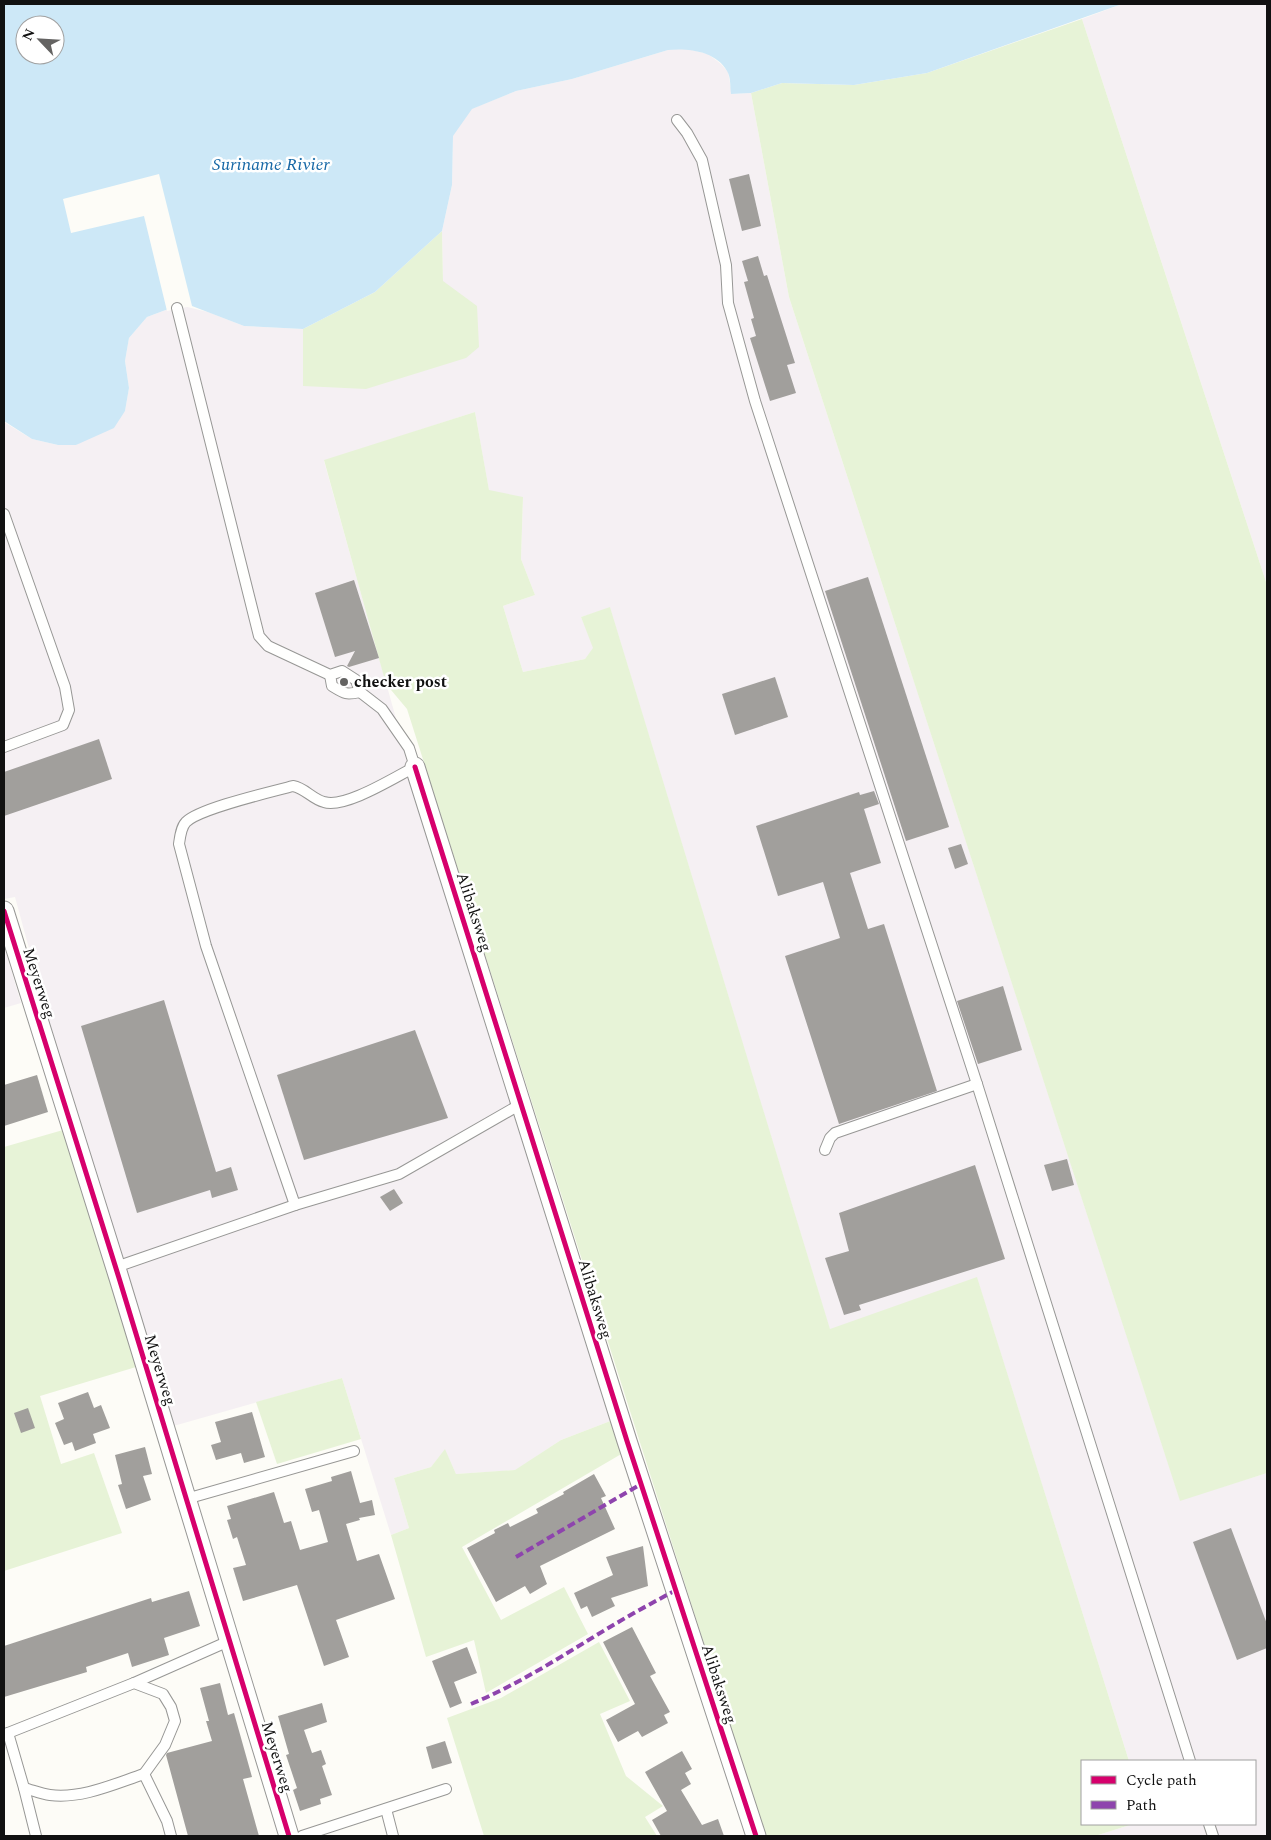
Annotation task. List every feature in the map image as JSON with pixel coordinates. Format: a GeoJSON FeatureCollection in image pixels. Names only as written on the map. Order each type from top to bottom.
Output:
{"type":"FeatureCollection","features":[{"type":"Feature","properties":{"kind":"street","name":"Alibaksweg"},"geometry":{"type":"LineString","coordinates":[[415,767],[627,1441],[756,1836]]}},
{"type":"Feature","properties":{"kind":"street","name":"Meyerweg"},"geometry":{"type":"LineString","coordinates":[[4,911],[116,1266],[289,1836]]}},
{"type":"Feature","properties":{"kind":"lane"},"geometry":{"type":"LineString","coordinates":[[677,120],[687,133],[702,160],[726,265],[728,303],[755,401],[977,1084],[1190,1760]]}},
{"type":"Feature","properties":{"kind":"lane"},"geometry":{"type":"LineString","coordinates":[[177,308],[259,636],[268,646],[330,675],[332,686],[341,692],[348,695],[360,692]]}},
{"type":"Feature","properties":{"kind":"lane"},"geometry":{"type":"LineString","coordinates":[[4,514],[65,687],[69,710],[63,725],[4,747]]}},
{"type":"Feature","properties":{"kind":"lane","name":"Alibaksweg"},"geometry":{"type":"LineString","coordinates":[[330,675],[342,671],[356,680],[360,692],[382,709],[409,748],[415,767]]}},
{"type":"Feature","properties":{"kind":"lane"},"geometry":{"type":"LineString","coordinates":[[295,1205],[206,946],[179,844],[181,832],[186,822],[203,812],[293,786],[301,788],[323,802],[337,803],[359,796],[415,767]]}},
{"type":"Feature","properties":{"kind":"lane"},"geometry":{"type":"LineString","coordinates":[[825,1150],[830,1138],[835,1133],[977,1084]]}},
{"type":"Feature","properties":{"kind":"lane"},"geometry":{"type":"LineString","coordinates":[[116,1266],[295,1205],[399,1174],[521,1104]]}},
{"type":"Feature","properties":{"kind":"lane"},"geometry":{"type":"LineString","coordinates":[[186,1499],[354,1451]]}},
{"type":"Feature","properties":{"kind":"lane"},"geometry":{"type":"LineString","coordinates":[[36,1836],[24,1788],[6,1734],[134,1683],[229,1641]]}},
{"type":"Feature","properties":{"kind":"lane"},"geometry":{"type":"LineString","coordinates":[[24,1788],[50,1795],[74,1795],[103,1788],[144,1774],[165,1745],[175,1721],[171,1707],[164,1694],[134,1683]]}},
{"type":"Feature","properties":{"kind":"lane"},"geometry":{"type":"LineString","coordinates":[[144,1774],[167,1821],[172,1836]]}},
{"type":"Feature","properties":{"kind":"lane"},"geometry":{"type":"LineString","coordinates":[[302,1836],[323,1833],[446,1789]]}},
{"type":"Feature","properties":{"kind":"lane"},"geometry":{"type":"LineString","coordinates":[[386,1809],[393,1836]]}},
{"type":"Feature","properties":{"kind":"shaded area"},"geometry":{"type":"Polygon","coordinates":[[[1122,4],[1267,4],[1267,585],[1082,19],[1122,4]]]}},
{"type":"Feature","properties":{"kind":"shaded area"},"geometry":{"type":"Polygon","coordinates":[[[684,48],[708,54],[728,72],[732,94],[751,93],[789,297],[1180,1500],[1267,1473],[1267,1836],[1095,1836],[1130,1825],[1256,1825],[1256,1760],[1129,1760],[977,1278],[830,1330],[610,608],[581,617],[594,648],[585,659],[523,672],[503,606],[535,595],[521,559],[523,498],[489,491],[475,412],[324,461],[449,908],[613,1420],[561,1440],[516,1470],[456,1474],[445,1450],[431,1467],[394,1478],[409,1528],[391,1535],[342,1378],[170,1427],[49,1022],[15,897],[4,899],[4,422],[32,439],[58,445],[76,445],[125,411],[129,388],[125,361],[129,338],[147,317],[179,305],[208,312],[244,326],[303,329],[303,386],[443,281],[442,231],[452,185],[453,135],[471,109],[516,91],[572,79],[668,50],[684,48]]]}},
{"type":"Feature","properties":{"kind":"shaded area"},"geometry":{"type":"Polygon","coordinates":[[[4,946],[21,1003],[4,1008],[4,946]]]}},
{"type":"Feature","properties":{"kind":"green space"},"geometry":{"type":"Polygon","coordinates":[[[1082,19],[1267,585],[1267,1473],[1180,1501],[789,297],[751,93],[782,83],[854,85],[927,73],[1082,19]]]}},
{"type":"Feature","properties":{"kind":"green space"},"geometry":{"type":"Polygon","coordinates":[[[442,231],[443,281],[477,306],[479,347],[466,358],[366,389],[303,386],[303,329],[375,292],[442,231]]]}},
{"type":"Feature","properties":{"kind":"green space"},"geometry":{"type":"Polygon","coordinates":[[[475,412],[489,490],[523,497],[521,559],[535,595],[503,606],[523,672],[585,659],[593,648],[581,617],[610,607],[830,1329],[977,1277],[1129,1760],[1081,1760],[1081,1825],[1130,1825],[1095,1836],[765,1836],[407,709],[386,684],[324,460],[475,412]]]}},
{"type":"Feature","properties":{"kind":"green space"},"geometry":{"type":"Polygon","coordinates":[[[63,1130],[136,1367],[40,1396],[61,1464],[94,1453],[122,1533],[4,1571],[4,1147],[63,1130]]]}},
{"type":"Feature","properties":{"kind":"green space"},"geometry":{"type":"Polygon","coordinates":[[[342,1378],[361,1439],[277,1464],[256,1402],[342,1378]]]}},
{"type":"Feature","properties":{"kind":"green space"},"geometry":{"type":"Polygon","coordinates":[[[613,1420],[623,1453],[462,1547],[501,1620],[564,1587],[588,1634],[486,1693],[474,1640],[426,1657],[391,1535],[409,1528],[394,1478],[431,1467],[445,1449],[456,1474],[515,1470],[561,1440],[613,1420]]]}},
{"type":"Feature","properties":{"kind":"green space"},"geometry":{"type":"Polygon","coordinates":[[[599,1642],[630,1701],[600,1714],[626,1776],[663,1806],[645,1817],[657,1836],[484,1836],[447,1718],[501,1698],[599,1642]]]}},
{"type":"Feature","properties":{"kind":"water","name":"Suriname Rivier"},"geometry":{"type":"Polygon","coordinates":[[[4,4],[1122,4],[927,73],[854,85],[782,83],[751,93],[731,94],[728,73],[716,59],[693,50],[668,50],[572,79],[516,91],[472,109],[453,136],[452,185],[442,231],[375,292],[303,329],[244,326],[192,306],[179,305],[147,317],[129,338],[125,361],[129,388],[125,411],[114,428],[76,445],[58,445],[32,439],[4,421],[4,4]]]}},
{"type":"Feature","properties":{"kind":"pier"},"geometry":{"type":"Polygon","coordinates":[[[159,174],[192,306],[167,311],[144,216],[71,233],[63,199],[159,174]]]}},
{"type":"Feature","properties":{"kind":"building"},"geometry":{"type":"Polygon","coordinates":[[[749,174],[761,226],[742,231],[729,179],[749,174]]]}},
{"type":"Feature","properties":{"kind":"building"},"geometry":{"type":"Polygon","coordinates":[[[758,256],[764,276],[767,275],[795,363],[787,365],[796,393],[770,401],[750,338],[756,336],[751,319],[754,318],[744,282],[748,281],[742,261],[758,256]]]}},
{"type":"Feature","properties":{"kind":"building"},"geometry":{"type":"Polygon","coordinates":[[[868,577],[949,827],[906,841],[825,591],[868,577]]]}},
{"type":"Feature","properties":{"kind":"building"},"geometry":{"type":"Polygon","coordinates":[[[354,580],[379,658],[349,667],[347,666],[355,651],[335,657],[315,593],[354,580]]]}},
{"type":"Feature","properties":{"kind":"building"},"geometry":{"type":"Polygon","coordinates":[[[775,677],[788,717],[735,735],[722,694],[775,677]]]}},
{"type":"Feature","properties":{"kind":"building"},"geometry":{"type":"Polygon","coordinates":[[[99,739],[112,779],[4,816],[4,772],[99,739]]]}},
{"type":"Feature","properties":{"kind":"building"},"geometry":{"type":"Polygon","coordinates":[[[874,791],[879,804],[864,809],[881,863],[850,873],[868,929],[884,924],[937,1091],[839,1124],[785,956],[840,938],[823,882],[778,896],[756,826],[859,792],[860,795],[874,791]]]}},
{"type":"Feature","properties":{"kind":"building"},"geometry":{"type":"Polygon","coordinates":[[[961,844],[968,864],[955,869],[948,848],[961,844]]]}},
{"type":"Feature","properties":{"kind":"building"},"geometry":{"type":"Polygon","coordinates":[[[1003,986],[1022,1050],[978,1064],[957,1001],[1003,986]]]}},
{"type":"Feature","properties":{"kind":"building"},"geometry":{"type":"Polygon","coordinates":[[[164,1000],[216,1172],[231,1167],[238,1190],[212,1198],[210,1190],[137,1213],[81,1026],[164,1000]]]}},
{"type":"Feature","properties":{"kind":"building"},"geometry":{"type":"Polygon","coordinates":[[[415,1030],[448,1118],[304,1160],[277,1075],[415,1030]]]}},
{"type":"Feature","properties":{"kind":"building"},"geometry":{"type":"Polygon","coordinates":[[[37,1075],[48,1112],[4,1126],[4,1085],[37,1075]]]}},
{"type":"Feature","properties":{"kind":"building"},"geometry":{"type":"Polygon","coordinates":[[[1067,1159],[1074,1185],[1052,1191],[1044,1165],[1067,1159]]]}},
{"type":"Feature","properties":{"kind":"building"},"geometry":{"type":"Polygon","coordinates":[[[975,1165],[1005,1259],[859,1305],[861,1310],[844,1315],[825,1258],[849,1251],[839,1213],[975,1165]]]}},
{"type":"Feature","properties":{"kind":"building"},"geometry":{"type":"Polygon","coordinates":[[[394,1189],[403,1203],[390,1211],[380,1197],[394,1189]]]}},
{"type":"Feature","properties":{"kind":"building"},"geometry":{"type":"Polygon","coordinates":[[[88,1392],[94,1408],[101,1405],[110,1428],[93,1434],[96,1443],[75,1451],[72,1442],[64,1445],[55,1423],[64,1419],[58,1403],[88,1392]]]}},
{"type":"Feature","properties":{"kind":"building"},"geometry":{"type":"Polygon","coordinates":[[[28,1408],[35,1428],[21,1433],[14,1413],[28,1408]]]}},
{"type":"Feature","properties":{"kind":"building"},"geometry":{"type":"Polygon","coordinates":[[[252,1412],[265,1457],[244,1463],[241,1453],[216,1460],[211,1445],[221,1442],[215,1422],[252,1412]]]}},
{"type":"Feature","properties":{"kind":"building"},"geometry":{"type":"Polygon","coordinates":[[[145,1447],[152,1474],[143,1476],[151,1500],[126,1509],[118,1485],[122,1484],[115,1455],[145,1447]]]}},
{"type":"Feature","properties":{"kind":"building"},"geometry":{"type":"Polygon","coordinates":[[[351,1471],[360,1503],[372,1500],[375,1515],[359,1518],[360,1520],[346,1524],[357,1561],[379,1554],[395,1599],[336,1620],[349,1657],[324,1666],[297,1585],[243,1601],[233,1568],[246,1565],[237,1537],[233,1539],[227,1520],[231,1519],[227,1506],[274,1492],[284,1523],[291,1521],[300,1550],[328,1542],[319,1510],[312,1512],[305,1489],[332,1481],[331,1477],[351,1471]]]}},
{"type":"Feature","properties":{"kind":"building"},"geometry":{"type":"Polygon","coordinates":[[[594,1474],[606,1496],[601,1498],[615,1529],[540,1566],[547,1584],[530,1594],[525,1586],[496,1602],[467,1548],[495,1533],[494,1530],[508,1523],[510,1527],[538,1513],[536,1509],[564,1494],[563,1492],[594,1474]]]}},
{"type":"Feature","properties":{"kind":"building"},"geometry":{"type":"Polygon","coordinates":[[[1231,1528],[1267,1624],[1267,1648],[1237,1660],[1193,1542],[1231,1528]]]}},
{"type":"Feature","properties":{"kind":"building"},"geometry":{"type":"Polygon","coordinates":[[[643,1546],[648,1586],[611,1598],[615,1606],[592,1617],[587,1606],[581,1609],[574,1593],[613,1575],[606,1557],[643,1546]]]}},
{"type":"Feature","properties":{"kind":"building"},"geometry":{"type":"Polygon","coordinates":[[[189,1591],[200,1626],[164,1638],[169,1655],[132,1667],[128,1653],[86,1667],[87,1672],[4,1697],[4,1646],[151,1598],[152,1602],[189,1591]]]}},
{"type":"Feature","properties":{"kind":"building"},"geometry":{"type":"Polygon","coordinates":[[[632,1627],[656,1673],[650,1676],[670,1712],[664,1715],[668,1723],[642,1737],[638,1731],[618,1742],[606,1720],[635,1704],[603,1642],[632,1627]]]}},
{"type":"Feature","properties":{"kind":"building"},"geometry":{"type":"Polygon","coordinates":[[[467,1647],[477,1673],[454,1682],[462,1703],[450,1708],[432,1661],[467,1647]]]}},
{"type":"Feature","properties":{"kind":"building"},"geometry":{"type":"Polygon","coordinates":[[[220,1683],[228,1715],[234,1713],[252,1777],[243,1779],[259,1836],[188,1836],[166,1755],[167,1753],[212,1741],[200,1688],[220,1683]]]}},
{"type":"Feature","properties":{"kind":"building"},"geometry":{"type":"Polygon","coordinates":[[[322,1703],[327,1722],[304,1730],[312,1753],[321,1750],[326,1764],[322,1766],[332,1795],[320,1799],[321,1804],[300,1811],[293,1790],[297,1788],[286,1755],[289,1754],[278,1716],[322,1703]]]}},
{"type":"Feature","properties":{"kind":"building"},"geometry":{"type":"Polygon","coordinates":[[[445,1741],[452,1763],[432,1769],[426,1747],[445,1741]]]}},
{"type":"Feature","properties":{"kind":"building"},"geometry":{"type":"Polygon","coordinates":[[[682,1751],[692,1769],[685,1773],[691,1784],[681,1790],[702,1825],[718,1819],[724,1836],[661,1836],[652,1820],[667,1811],[645,1772],[682,1751]]]}},
{"type":"Feature","properties":{"kind":"marked path"},"geometry":{"type":"LineString","coordinates":[[516,1557],[641,1484]]}},
{"type":"Feature","properties":{"kind":"marked path"},"geometry":{"type":"LineString","coordinates":[[471,1704],[527,1677],[676,1590]]}},
{"type":"Feature","properties":{"kind":"cycle path"},"geometry":{"type":"LineString","coordinates":[[415,767],[627,1441],[756,1836]]}},
{"type":"Feature","properties":{"kind":"cycle path"},"geometry":{"type":"LineString","coordinates":[[4,911],[119,1278],[289,1836]]}},
{"type":"Feature","properties":{"kind":"place","name":"checker post"},"geometry":{"type":"Point","coordinates":[344,682]}}]}
